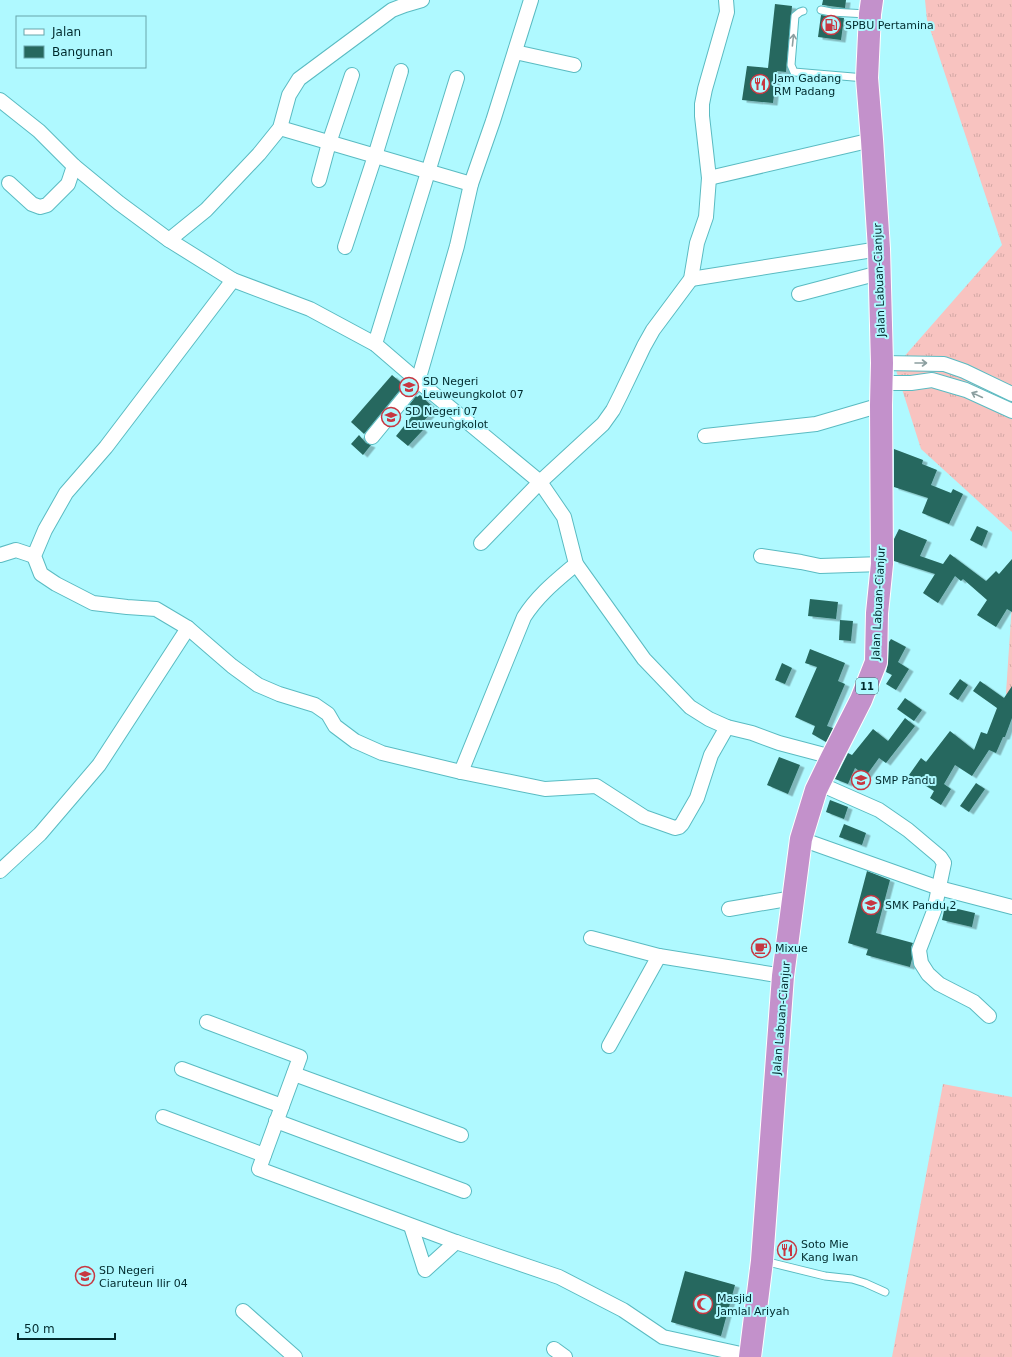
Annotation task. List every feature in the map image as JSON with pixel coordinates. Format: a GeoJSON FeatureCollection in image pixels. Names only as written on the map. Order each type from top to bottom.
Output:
{"type":"FeatureCollection","features":[{"type":"Feature","properties":{"kind":"highway","name":"Jalan Labuan-Cianjur"},"geometry":{"type":"LineString","coordinates":[[751,1357],[762,1260],[783,976],[801,839],[812,802],[832,757],[861,700],[876,662],[882,564],[882,373],[879,249],[867,78],[871,7]]}},
{"type":"Feature","properties":{"kind":"street"},"geometry":{"type":"LineString","coordinates":[[169,240],[206,210],[259,154],[280,128],[289,95],[299,79],[392,10],[422,0]]}},
{"type":"Feature","properties":{"kind":"street"},"geometry":{"type":"LineString","coordinates":[[372,437],[418,381],[457,246],[471,184],[493,122],[514,52],[532,0]]}},
{"type":"Feature","properties":{"kind":"street"},"geometry":{"type":"LineString","coordinates":[[481,543],[540,482],[603,424],[619,400],[653,330],[691,280],[697,243],[706,217],[709,178],[702,104],[727,12],[726,0]]}},
{"type":"Feature","properties":{"kind":"street"},"geometry":{"type":"LineString","coordinates":[[514,52],[574,66]]}},
{"type":"Feature","properties":{"kind":"street"},"geometry":{"type":"LineString","coordinates":[[345,247],[401,71]]}},
{"type":"Feature","properties":{"kind":"street"},"geometry":{"type":"LineString","coordinates":[[319,180],[329,143],[352,75]]}},
{"type":"Feature","properties":{"kind":"street"},"geometry":{"type":"LineString","coordinates":[[376,344],[457,78]]}},
{"type":"Feature","properties":{"kind":"street"},"geometry":{"type":"LineString","coordinates":[[0,100],[40,131],[74,166],[119,203],[169,240],[232,280],[310,309],[376,344],[418,381],[540,482],[564,517],[576,564],[644,658],[690,707],[709,719],[727,727],[832,757]]}},
{"type":"Feature","properties":{"kind":"street"},"geometry":{"type":"LineString","coordinates":[[280,128],[471,184]]}},
{"type":"Feature","properties":{"kind":"street"},"geometry":{"type":"LineString","coordinates":[[709,178],[872,140]]}},
{"type":"Feature","properties":{"kind":"street"},"geometry":{"type":"LineString","coordinates":[[9,183],[32,204],[40,207],[47,205],[68,184],[74,166]]}},
{"type":"Feature","properties":{"kind":"street"},"geometry":{"type":"LineString","coordinates":[[691,280],[879,249]]}},
{"type":"Feature","properties":{"kind":"street"},"geometry":{"type":"LineString","coordinates":[[799,294],[879,273]]}},
{"type":"Feature","properties":{"kind":"street"},"geometry":{"type":"LineString","coordinates":[[232,280],[106,447],[66,493],[45,530],[34,556],[41,574],[56,584],[93,603],[126,607],[156,608],[188,628],[232,666],[258,685],[279,694],[315,705],[328,714],[335,726],[355,741],[382,753],[461,772],[545,789],[596,786],[644,817],[675,828],[682,824],[697,798],[712,755],[727,727]]}},
{"type":"Feature","properties":{"kind":"street"},"geometry":{"type":"LineString","coordinates":[[882,373],[944,364],[964,371],[1012,394]]}},
{"type":"Feature","properties":{"kind":"street"},"geometry":{"type":"LineString","coordinates":[[882,373],[911,382],[932,380],[966,390],[1012,411]]}},
{"type":"Feature","properties":{"kind":"street"},"geometry":{"type":"LineString","coordinates":[[705,436],[816,424],[881,405]]}},
{"type":"Feature","properties":{"kind":"street"},"geometry":{"type":"LineString","coordinates":[[0,555],[16,550],[34,556]]}},
{"type":"Feature","properties":{"kind":"street"},"geometry":{"type":"LineString","coordinates":[[761,556],[820,566],[882,564]]}},
{"type":"Feature","properties":{"kind":"street"},"geometry":{"type":"LineString","coordinates":[[461,772],[524,617],[533,604],[547,589],[576,564]]}},
{"type":"Feature","properties":{"kind":"street"},"geometry":{"type":"LineString","coordinates":[[0,871],[40,834],[99,765],[188,628]]}},
{"type":"Feature","properties":{"kind":"street"},"geometry":{"type":"LineString","coordinates":[[820,784],[879,810],[908,830],[940,857],[944,863],[934,911],[919,950],[921,963],[928,974],[939,984],[974,1002],[989,1016]]}},
{"type":"Feature","properties":{"kind":"street"},"geometry":{"type":"LineString","coordinates":[[801,839],[939,888],[1012,907]]}},
{"type":"Feature","properties":{"kind":"street"},"geometry":{"type":"LineString","coordinates":[[998,904],[1012,895]]}},
{"type":"Feature","properties":{"kind":"street"},"geometry":{"type":"LineString","coordinates":[[729,909],[793,898]]}},
{"type":"Feature","properties":{"kind":"street"},"geometry":{"type":"LineString","coordinates":[[591,938],[659,956],[783,976]]}},
{"type":"Feature","properties":{"kind":"street"},"geometry":{"type":"LineString","coordinates":[[609,1046],[659,956]]}},
{"type":"Feature","properties":{"kind":"street"},"geometry":{"type":"LineString","coordinates":[[207,1022],[300,1057],[258,1169],[411,1226],[558,1277],[623,1310],[663,1337],[751,1357]]}},
{"type":"Feature","properties":{"kind":"street"},"geometry":{"type":"LineString","coordinates":[[182,1069],[282,1106]]}},
{"type":"Feature","properties":{"kind":"street"},"geometry":{"type":"LineString","coordinates":[[294,1074],[460,1136]]}},
{"type":"Feature","properties":{"kind":"street"},"geometry":{"type":"LineString","coordinates":[[163,1117],[264,1154]]}},
{"type":"Feature","properties":{"kind":"street"},"geometry":{"type":"LineString","coordinates":[[276,1121],[464,1191]]}},
{"type":"Feature","properties":{"kind":"street"},"geometry":{"type":"LineString","coordinates":[[411,1226],[425,1270],[456,1242]]}},
{"type":"Feature","properties":{"kind":"street"},"geometry":{"type":"LineString","coordinates":[[243,1311],[295,1357]]}},
{"type":"Feature","properties":{"kind":"lane"},"geometry":{"type":"LineString","coordinates":[[821,10],[831,12],[871,7]]}},
{"type":"Feature","properties":{"kind":"lane"},"geometry":{"type":"LineString","coordinates":[[803,11],[795,16],[791,65],[794,72],[867,78]]}},
{"type":"Feature","properties":{"kind":"lane"},"geometry":{"type":"LineString","coordinates":[[762,1260],[825,1276],[852,1279],[885,1292]]}},
{"type":"Feature","properties":{"kind":"green space"},"geometry":{"type":"Polygon","coordinates":[[[925,0],[1012,0],[1012,532],[921,449],[895,367],[1002,245],[927,20],[925,0]]]}},
{"type":"Feature","properties":{"kind":"green space"},"geometry":{"type":"Polygon","coordinates":[[[1012,603],[1012,714],[1006,693],[1012,603]]]}},
{"type":"Feature","properties":{"kind":"green space"},"geometry":{"type":"Polygon","coordinates":[[[943,1084],[1012,1097],[1012,1357],[892,1357],[943,1084]]]}},
{"type":"Feature","properties":{"kind":"building"},"geometry":{"type":"Polygon","coordinates":[[[823,0],[846,0],[845,8],[822,5],[823,0]]]}},
{"type":"Feature","properties":{"kind":"building"},"geometry":{"type":"Polygon","coordinates":[[[775,4],[792,6],[786,72],[777,71],[773,103],[742,100],[747,66],[768,68],[775,4]]]}},
{"type":"Feature","properties":{"kind":"building"},"geometry":{"type":"Polygon","coordinates":[[[821,15],[844,18],[841,40],[818,37],[821,15]]]}},
{"type":"Feature","properties":{"kind":"building"},"geometry":{"type":"Polygon","coordinates":[[[392,375],[404,385],[364,434],[351,422],[392,375]]]}},
{"type":"Feature","properties":{"kind":"building"},"geometry":{"type":"Polygon","coordinates":[[[420,395],[435,409],[419,426],[423,430],[408,446],[396,436],[413,415],[406,409],[416,396],[417,397],[420,395]]]}},
{"type":"Feature","properties":{"kind":"building"},"geometry":{"type":"Polygon","coordinates":[[[359,435],[366,443],[371,445],[363,455],[351,444],[359,435]]]}},
{"type":"Feature","properties":{"kind":"building"},"geometry":{"type":"Polygon","coordinates":[[[894,449],[923,460],[922,464],[937,470],[931,485],[951,493],[953,489],[963,494],[949,524],[922,513],[928,498],[894,487],[894,449]]]}},
{"type":"Feature","properties":{"kind":"building"},"geometry":{"type":"Polygon","coordinates":[[[977,526],[988,531],[982,546],[970,540],[977,526]]]}},
{"type":"Feature","properties":{"kind":"building"},"geometry":{"type":"Polygon","coordinates":[[[899,529],[927,540],[920,556],[943,564],[950,554],[986,581],[996,571],[999,574],[1012,559],[1012,612],[1007,609],[996,627],[977,615],[987,600],[963,579],[961,581],[955,576],[938,603],[923,593],[935,574],[894,561],[894,539],[899,529]]]}},
{"type":"Feature","properties":{"kind":"building"},"geometry":{"type":"Polygon","coordinates":[[[810,599],[838,602],[836,619],[808,616],[810,599]]]}},
{"type":"Feature","properties":{"kind":"building"},"geometry":{"type":"Polygon","coordinates":[[[840,620],[853,621],[851,641],[839,640],[840,620]]]}},
{"type":"Feature","properties":{"kind":"building"},"geometry":{"type":"Polygon","coordinates":[[[891,639],[906,647],[898,662],[909,669],[896,690],[886,684],[892,675],[886,672],[889,642],[891,639]]]}},
{"type":"Feature","properties":{"kind":"building"},"geometry":{"type":"Polygon","coordinates":[[[810,649],[845,663],[838,681],[845,684],[827,726],[833,728],[826,742],[812,734],[815,726],[795,717],[817,667],[805,663],[810,649]]]}},
{"type":"Feature","properties":{"kind":"building"},"geometry":{"type":"Polygon","coordinates":[[[782,663],[792,668],[785,684],[775,680],[782,663]]]}},
{"type":"Feature","properties":{"kind":"building"},"geometry":{"type":"Polygon","coordinates":[[[960,679],[968,685],[958,700],[949,694],[960,679]]]}},
{"type":"Feature","properties":{"kind":"building"},"geometry":{"type":"Polygon","coordinates":[[[980,681],[1004,698],[1012,686],[1012,718],[1005,737],[1003,737],[996,753],[989,750],[972,776],[955,765],[944,784],[951,789],[941,805],[930,798],[934,791],[909,775],[921,758],[926,762],[950,731],[974,750],[981,732],[987,734],[997,708],[973,691],[980,681]]]}},
{"type":"Feature","properties":{"kind":"building"},"geometry":{"type":"Polygon","coordinates":[[[905,698],[922,710],[914,721],[897,709],[905,698]]]}},
{"type":"Feature","properties":{"kind":"building"},"geometry":{"type":"Polygon","coordinates":[[[905,718],[915,726],[886,763],[879,758],[866,776],[855,768],[848,784],[835,779],[848,753],[852,755],[873,729],[888,741],[905,718]]]}},
{"type":"Feature","properties":{"kind":"building"},"geometry":{"type":"Polygon","coordinates":[[[779,757],[800,765],[788,794],[767,785],[779,757]]]}},
{"type":"Feature","properties":{"kind":"building"},"geometry":{"type":"Polygon","coordinates":[[[976,783],[985,789],[969,812],[960,806],[976,783]]]}},
{"type":"Feature","properties":{"kind":"building"},"geometry":{"type":"Polygon","coordinates":[[[830,800],[848,807],[844,819],[826,812],[830,800]]]}},
{"type":"Feature","properties":{"kind":"building"},"geometry":{"type":"Polygon","coordinates":[[[844,824],[866,833],[862,845],[839,837],[844,824]]]}},
{"type":"Feature","properties":{"kind":"building","name":"SMK Pandu 2"},"geometry":{"type":"Polygon","coordinates":[[[867,871],[890,880],[876,933],[913,943],[911,947],[912,959],[910,967],[866,955],[868,949],[848,943],[867,871]]]}},
{"type":"Feature","properties":{"kind":"building"},"geometry":{"type":"Polygon","coordinates":[[[945,906],[975,913],[972,927],[942,920],[945,906]]]}},
{"type":"Feature","properties":{"kind":"building","name":"Masjid Jamlal Ariyah"},"geometry":{"type":"Polygon","coordinates":[[[685,1271],[735,1285],[721,1336],[671,1322],[685,1271]]]}},
{"type":"Feature","properties":{"kind":"place","name":"SPBU Pertamina"},"geometry":{"type":"Point","coordinates":[831,25]}},
{"type":"Feature","properties":{"kind":"place","name":"Jam Gadang RM Padang"},"geometry":{"type":"Point","coordinates":[760,84]}},
{"type":"Feature","properties":{"kind":"place","name":"SD Negeri Leuweungkolot 07"},"geometry":{"type":"Point","coordinates":[409,387]}},
{"type":"Feature","properties":{"kind":"place","name":"SD Negeri 07 Leuweungkolot"},"geometry":{"type":"Point","coordinates":[391,417]}},
{"type":"Feature","properties":{"kind":"place","name":"SMP Pandu"},"geometry":{"type":"Point","coordinates":[861,780]}},
{"type":"Feature","properties":{"kind":"place","name":"SMK Pandu 2"},"geometry":{"type":"Point","coordinates":[871,905]}},
{"type":"Feature","properties":{"kind":"place","name":"Mixue"},"geometry":{"type":"Point","coordinates":[761,948]}},
{"type":"Feature","properties":{"kind":"place","name":"Soto Mie Kang Iwan"},"geometry":{"type":"Point","coordinates":[787,1250]}},
{"type":"Feature","properties":{"kind":"place","name":"SD Negeri Ciaruteun Ilir 04"},"geometry":{"type":"Point","coordinates":[85,1276]}},
{"type":"Feature","properties":{"kind":"place","name":"Masjid Jamlal Ariyah"},"geometry":{"type":"Point","coordinates":[703,1304]}}]}
